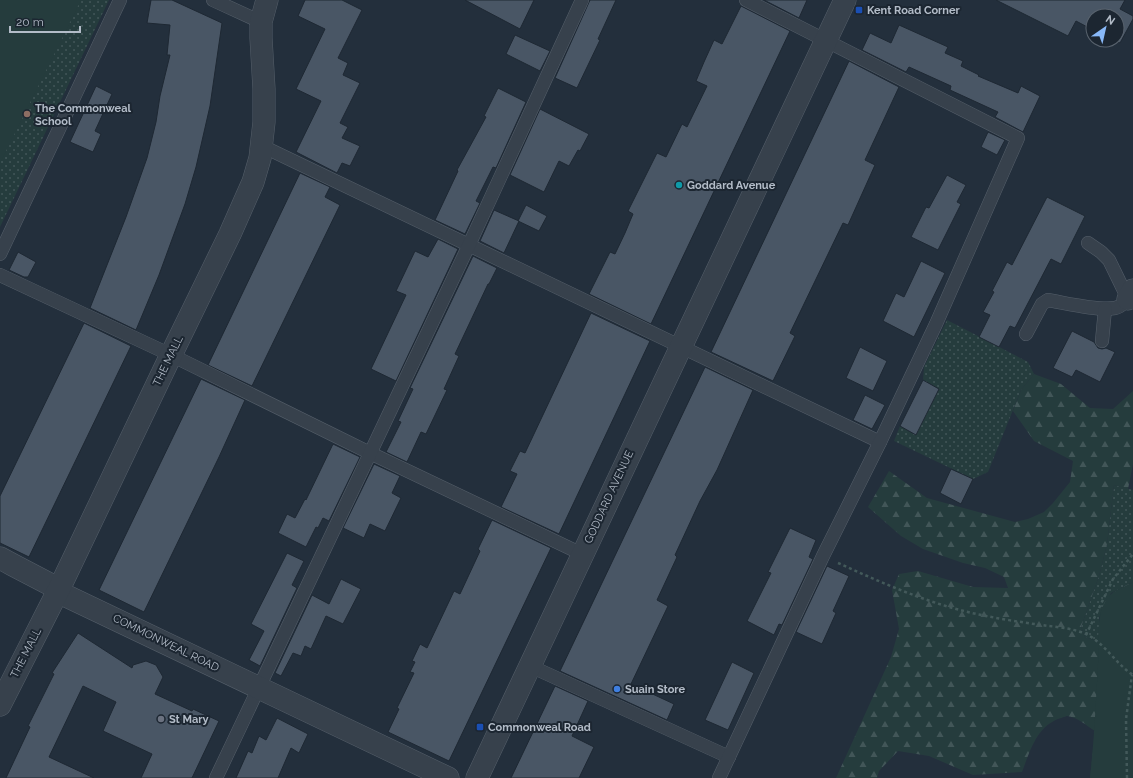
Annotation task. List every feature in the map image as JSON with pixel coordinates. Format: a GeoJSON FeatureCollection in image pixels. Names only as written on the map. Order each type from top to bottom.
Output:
{"type":"FeatureCollection","features":[{"type":"Feature","properties":{"kind":"street","name":"THE MALL"},"geometry":{"type":"LineString","coordinates":[[0,705],[59,590],[244,204],[253,182],[260,158],[264,122],[264,89],[261,53],[262,22],[267,0]]}},
{"type":"Feature","properties":{"kind":"street","name":"GODDARD AVENUE"},"geometry":{"type":"LineString","coordinates":[[477,778],[845,0]]}},
{"type":"Feature","properties":{"kind":"street","name":"COMMONWEAL ROAD"},"geometry":{"type":"LineString","coordinates":[[0,558],[12,566],[59,590],[259,688],[448,778]]}},
{"type":"Feature","properties":{"kind":"lane"},"geometry":{"type":"LineString","coordinates":[[0,254],[120,0]]}},
{"type":"Feature","properties":{"kind":"lane"},"geometry":{"type":"LineString","coordinates":[[213,0],[262,22]]}},
{"type":"Feature","properties":{"kind":"lane"},"geometry":{"type":"LineString","coordinates":[[216,778],[469,245],[582,0]]}},
{"type":"Feature","properties":{"kind":"lane"},"geometry":{"type":"LineString","coordinates":[[719,778],[823,556],[880,442],[936,324],[1018,138],[746,0]]}},
{"type":"Feature","properties":{"kind":"lane"},"geometry":{"type":"LineString","coordinates":[[262,146],[880,442]]}},
{"type":"Feature","properties":{"kind":"lane"},"geometry":{"type":"LineString","coordinates":[[1026,334],[1042,304],[1048,300],[1105,308],[1116,308],[1123,305],[1130,295],[1109,260],[1088,243]]}},
{"type":"Feature","properties":{"kind":"lane"},"geometry":{"type":"LineString","coordinates":[[0,275],[171,355],[370,453],[582,554]]}},
{"type":"Feature","properties":{"kind":"lane"},"geometry":{"type":"LineString","coordinates":[[1102,341],[1105,308]]}},
{"type":"Feature","properties":{"kind":"lane"},"geometry":{"type":"LineString","coordinates":[[530,666],[729,757]]}},
{"type":"Feature","properties":{"kind":"path"},"geometry":{"type":"LineString","coordinates":[[1086,635],[1113,579],[1133,554]]}},
{"type":"Feature","properties":{"kind":"path"},"geometry":{"type":"LineString","coordinates":[[823,556],[904,592],[959,610],[997,618],[1073,630],[1099,642],[1123,668],[1133,675],[1126,719],[1127,778]]}},
{"type":"Feature","properties":{"kind":"green space","name":"The Commonweal School"},"geometry":{"type":"Polygon","coordinates":[[[0,0],[109,0],[0,227],[0,0]]]}},
{"type":"Feature","properties":{"kind":"green space"},"geometry":{"type":"Polygon","coordinates":[[[0,0],[81,0],[0,163],[0,0]]]}},
{"type":"Feature","properties":{"kind":"green space"},"geometry":{"type":"Polygon","coordinates":[[[947,320],[1028,362],[1034,374],[1021,390],[988,472],[973,479],[894,441],[900,426],[916,434],[939,389],[923,380],[924,367],[947,320]]]}},
{"type":"Feature","properties":{"kind":"green space"},"geometry":{"type":"Polygon","coordinates":[[[1034,374],[1061,384],[1090,408],[1113,409],[1133,391],[1133,464],[1128,489],[1114,485],[1107,544],[1099,576],[1081,627],[1085,637],[1099,642],[1101,610],[1107,599],[1111,594],[1133,582],[1133,778],[1090,778],[1095,731],[1078,720],[1067,716],[1053,721],[1040,733],[1022,772],[973,775],[929,756],[898,751],[879,771],[877,778],[836,778],[891,657],[899,629],[892,590],[899,574],[918,571],[973,587],[1008,588],[1004,577],[985,568],[963,563],[923,549],[901,536],[868,507],[889,471],[927,498],[1015,522],[1028,519],[1044,512],[1070,482],[1073,461],[1034,441],[1013,411],[1021,390],[1034,374]]]}},
{"type":"Feature","properties":{"kind":"green space"},"geometry":{"type":"Polygon","coordinates":[[[1114,485],[1133,490],[1133,582],[1111,593],[1099,618],[1099,642],[1085,637],[1081,627],[1099,576],[1107,544],[1114,485]]]}},
{"type":"Feature","properties":{"kind":"green space"},"geometry":{"type":"Polygon","coordinates":[[[1133,582],[1133,778],[1090,778],[1096,707],[1098,633],[1101,610],[1110,596],[1133,582]]]}},
{"type":"Feature","properties":{"kind":"building"},"geometry":{"type":"Polygon","coordinates":[[[151,0],[172,0],[222,23],[210,106],[196,167],[185,204],[159,275],[136,330],[90,308],[126,217],[147,158],[170,55],[167,55],[170,25],[147,23],[151,0]]]}},
{"type":"Feature","properties":{"kind":"building"},"geometry":{"type":"Polygon","coordinates":[[[305,0],[342,0],[362,10],[338,58],[348,63],[343,75],[360,83],[340,123],[348,127],[342,138],[360,146],[350,166],[342,163],[337,173],[296,152],[321,101],[296,89],[325,29],[298,16],[305,0]]]}},
{"type":"Feature","properties":{"kind":"building"},"geometry":{"type":"Polygon","coordinates":[[[465,0],[534,0],[520,29],[465,0]]]}},
{"type":"Feature","properties":{"kind":"building"},"geometry":{"type":"Polygon","coordinates":[[[590,0],[616,0],[598,39],[600,40],[577,88],[555,78],[590,0]]]}},
{"type":"Feature","properties":{"kind":"building"},"geometry":{"type":"Polygon","coordinates":[[[764,0],[807,0],[799,18],[764,0]]]}},
{"type":"Feature","properties":{"kind":"building"},"geometry":{"type":"Polygon","coordinates":[[[996,0],[1125,0],[1121,8],[1085,8],[1085,26],[1076,21],[1068,36],[996,0]]]}},
{"type":"Feature","properties":{"kind":"building"},"geometry":{"type":"Polygon","coordinates":[[[741,6],[790,31],[651,324],[589,294],[610,252],[615,254],[633,214],[628,211],[657,153],[666,157],[682,124],[687,127],[707,86],[696,81],[704,62],[714,40],[722,44],[741,6]]]}},
{"type":"Feature","properties":{"kind":"building"},"geometry":{"type":"Polygon","coordinates":[[[1125,12],[1133,16],[1133,19],[1125,34],[1125,12]]]}},
{"type":"Feature","properties":{"kind":"building"},"geometry":{"type":"Polygon","coordinates":[[[899,25],[948,47],[945,53],[963,61],[961,66],[979,75],[978,76],[1018,93],[1021,86],[1040,96],[1023,132],[995,117],[998,112],[950,90],[951,86],[909,67],[906,72],[862,50],[870,33],[891,43],[899,25]]]}},
{"type":"Feature","properties":{"kind":"building"},"geometry":{"type":"Polygon","coordinates":[[[515,35],[550,51],[540,71],[506,54],[515,35]]]}},
{"type":"Feature","properties":{"kind":"building"},"geometry":{"type":"Polygon","coordinates":[[[849,61],[899,87],[865,160],[875,165],[848,225],[843,223],[790,333],[795,336],[773,381],[711,352],[849,61]]]}},
{"type":"Feature","properties":{"kind":"building"},"geometry":{"type":"Polygon","coordinates":[[[96,86],[112,94],[95,131],[101,134],[93,152],[70,142],[96,86]]]}},
{"type":"Feature","properties":{"kind":"building"},"geometry":{"type":"Polygon","coordinates":[[[498,88],[526,102],[496,168],[493,167],[476,201],[480,203],[465,234],[435,220],[458,171],[457,170],[486,117],[484,116],[498,88]]]}},
{"type":"Feature","properties":{"kind":"building"},"geometry":{"type":"Polygon","coordinates":[[[540,109],[589,134],[580,151],[578,150],[569,166],[559,161],[544,192],[510,175],[540,109]]]}},
{"type":"Feature","properties":{"kind":"building"},"geometry":{"type":"Polygon","coordinates":[[[988,132],[1005,140],[997,155],[981,147],[988,132]]]}},
{"type":"Feature","properties":{"kind":"building"},"geometry":{"type":"Polygon","coordinates":[[[300,173],[330,187],[325,197],[340,205],[252,386],[208,365],[300,173]]]}},
{"type":"Feature","properties":{"kind":"building"},"geometry":{"type":"Polygon","coordinates":[[[947,175],[966,185],[957,202],[961,204],[938,250],[911,237],[926,207],[929,208],[947,175]]]}},
{"type":"Feature","properties":{"kind":"building"},"geometry":{"type":"Polygon","coordinates":[[[1047,197],[1085,216],[1061,264],[1051,259],[1015,328],[1010,326],[999,347],[979,337],[990,315],[983,312],[994,292],[992,291],[1007,262],[1012,265],[1047,197]]]}},
{"type":"Feature","properties":{"kind":"building"},"geometry":{"type":"Polygon","coordinates":[[[526,205],[547,216],[539,231],[518,221],[526,205]]]}},
{"type":"Feature","properties":{"kind":"building"},"geometry":{"type":"Polygon","coordinates":[[[494,210],[519,221],[504,253],[480,241],[494,210]]]}},
{"type":"Feature","properties":{"kind":"building"},"geometry":{"type":"Polygon","coordinates":[[[438,239],[458,249],[396,381],[371,369],[406,295],[396,291],[415,251],[428,257],[438,239]]]}},
{"type":"Feature","properties":{"kind":"building"},"geometry":{"type":"Polygon","coordinates":[[[18,252],[36,262],[28,277],[24,277],[9,270],[18,252]]]}},
{"type":"Feature","properties":{"kind":"building"},"geometry":{"type":"Polygon","coordinates":[[[473,256],[497,268],[455,354],[459,356],[444,389],[447,390],[426,434],[421,432],[407,462],[386,452],[401,422],[398,421],[413,389],[410,388],[473,256]]]}},
{"type":"Feature","properties":{"kind":"building"},"geometry":{"type":"Polygon","coordinates":[[[921,261],[945,273],[914,337],[883,321],[896,293],[904,297],[921,261]]]}},
{"type":"Feature","properties":{"kind":"building"},"geometry":{"type":"Polygon","coordinates":[[[591,313],[650,341],[559,534],[501,507],[517,474],[510,471],[520,451],[525,453],[591,313]]]}},
{"type":"Feature","properties":{"kind":"building"},"geometry":{"type":"Polygon","coordinates":[[[84,323],[131,346],[29,557],[0,543],[0,496],[84,323]]]}},
{"type":"Feature","properties":{"kind":"building"},"geometry":{"type":"Polygon","coordinates":[[[1072,331],[1094,342],[1098,348],[1106,348],[1115,352],[1100,382],[1076,370],[1072,377],[1053,368],[1072,331]]]}},
{"type":"Feature","properties":{"kind":"building"},"geometry":{"type":"Polygon","coordinates":[[[860,347],[887,361],[873,391],[846,378],[860,347]]]}},
{"type":"Feature","properties":{"kind":"building"},"geometry":{"type":"Polygon","coordinates":[[[705,367],[753,390],[717,470],[700,501],[675,555],[677,557],[657,600],[668,606],[631,684],[674,704],[667,720],[560,671],[705,367]]]}},
{"type":"Feature","properties":{"kind":"building"},"geometry":{"type":"Polygon","coordinates":[[[201,379],[245,400],[144,612],[99,590],[201,379]]]}},
{"type":"Feature","properties":{"kind":"building"},"geometry":{"type":"Polygon","coordinates":[[[923,380],[939,389],[916,435],[900,426],[923,380]]]}},
{"type":"Feature","properties":{"kind":"building"},"geometry":{"type":"Polygon","coordinates":[[[865,395],[885,405],[872,429],[853,420],[865,395]]]}},
{"type":"Feature","properties":{"kind":"building"},"geometry":{"type":"Polygon","coordinates":[[[333,444],[360,457],[329,521],[323,518],[318,528],[316,527],[306,547],[278,533],[287,514],[295,518],[305,499],[306,500],[333,444]]]}},
{"type":"Feature","properties":{"kind":"building"},"geometry":{"type":"Polygon","coordinates":[[[374,464],[400,476],[392,493],[401,498],[385,531],[370,524],[364,538],[343,528],[374,464]]]}},
{"type":"Feature","properties":{"kind":"building"},"geometry":{"type":"Polygon","coordinates":[[[951,469],[973,479],[961,504],[940,493],[951,469]]]}},
{"type":"Feature","properties":{"kind":"building"},"geometry":{"type":"Polygon","coordinates":[[[492,520],[551,548],[449,761],[388,732],[399,709],[397,708],[414,673],[410,672],[415,662],[412,661],[420,644],[427,648],[454,591],[460,594],[480,551],[478,549],[492,520]]]}},
{"type":"Feature","properties":{"kind":"building"},"geometry":{"type":"Polygon","coordinates":[[[790,528],[816,540],[809,557],[813,559],[782,625],[779,624],[774,635],[747,621],[771,573],[768,572],[790,528]]]}},
{"type":"Feature","properties":{"kind":"building"},"geometry":{"type":"Polygon","coordinates":[[[287,553],[304,561],[292,585],[297,588],[260,666],[249,660],[264,631],[251,624],[287,553]]]}},
{"type":"Feature","properties":{"kind":"building"},"geometry":{"type":"Polygon","coordinates":[[[827,566],[849,576],[833,611],[836,613],[822,644],[796,632],[827,566]]]}},
{"type":"Feature","properties":{"kind":"building"},"geometry":{"type":"Polygon","coordinates":[[[341,579],[361,589],[343,624],[326,616],[311,649],[305,646],[301,656],[293,653],[281,676],[275,673],[312,595],[329,604],[341,579]]]}},
{"type":"Feature","properties":{"kind":"building"},"geometry":{"type":"Polygon","coordinates":[[[78,633],[132,668],[133,665],[146,661],[156,665],[163,677],[155,694],[192,711],[193,709],[219,721],[192,778],[141,778],[152,754],[103,731],[116,702],[83,686],[49,757],[94,778],[6,778],[30,727],[28,726],[54,674],[52,673],[78,633]]]}},
{"type":"Feature","properties":{"kind":"building"},"geometry":{"type":"Polygon","coordinates":[[[732,662],[754,673],[728,730],[705,720],[732,662]]]}},
{"type":"Feature","properties":{"kind":"building"},"geometry":{"type":"Polygon","coordinates":[[[555,686],[588,701],[572,736],[594,747],[579,778],[511,778],[555,686]]]}},
{"type":"Feature","properties":{"kind":"building"},"geometry":{"type":"Polygon","coordinates":[[[277,718],[308,734],[299,753],[291,748],[278,778],[236,778],[248,751],[252,753],[259,736],[266,740],[277,718]]]}},
{"type":"Feature","properties":{"kind":"place","name":"Kent Road Corner"},"geometry":{"type":"Point","coordinates":[859,10]}},
{"type":"Feature","properties":{"kind":"place","name":"The Commonweal School"},"geometry":{"type":"Point","coordinates":[27,114]}},
{"type":"Feature","properties":{"kind":"place","name":"Goddard Avenue"},"geometry":{"type":"Point","coordinates":[679,185]}},
{"type":"Feature","properties":{"kind":"place","name":"Suain Store"},"geometry":{"type":"Point","coordinates":[617,689]}},
{"type":"Feature","properties":{"kind":"place","name":"St Mary"},"geometry":{"type":"Point","coordinates":[161,719]}},
{"type":"Feature","properties":{"kind":"place","name":"Commonweal Road"},"geometry":{"type":"Point","coordinates":[480,727]}}]}
